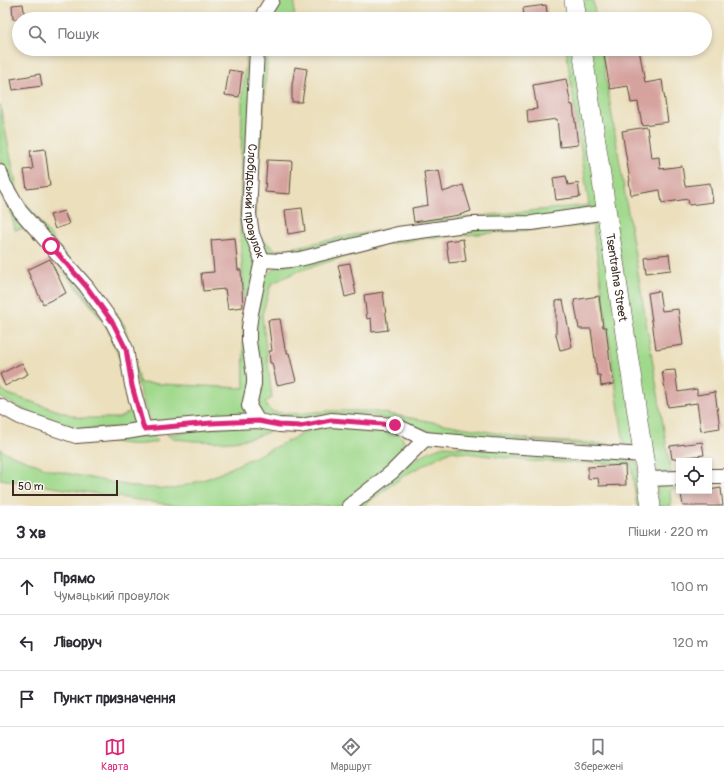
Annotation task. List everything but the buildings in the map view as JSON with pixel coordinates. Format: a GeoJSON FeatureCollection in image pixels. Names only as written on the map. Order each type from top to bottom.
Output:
{"type":"FeatureCollection","features":[{"type":"Feature","properties":{"kind":"street"},"geometry":{"type":"LineString","coordinates":[[266,12],[272,0]]}},
{"type":"Feature","properties":{"kind":"street"},"geometry":{"type":"LineString","coordinates":[[574,0],[576,12]]}},
{"type":"Feature","properties":{"kind":"street","name":"Слобідський провулок"},"geometry":{"type":"LineString","coordinates":[[257,56],[249,214],[252,234],[262,260],[249,328],[249,341],[254,377],[249,406],[258,421]]}},
{"type":"Feature","properties":{"kind":"street","name":"Tsentralna Street"},"geometry":{"type":"LineString","coordinates":[[583,56],[651,506]]}},
{"type":"Feature","properties":{"kind":"street"},"geometry":{"type":"LineString","coordinates":[[0,172],[4,184],[20,211],[86,286],[113,323],[126,349],[132,386],[144,429]]}},
{"type":"Feature","properties":{"kind":"street"},"geometry":{"type":"LineString","coordinates":[[262,260],[300,259],[398,234],[473,224],[532,223],[607,212]]}},
{"type":"Feature","properties":{"kind":"street"},"geometry":{"type":"LineString","coordinates":[[0,406],[20,417],[76,436],[211,423],[258,421],[279,425],[301,426],[331,420],[395,425],[425,439],[644,455]]}},
{"type":"Feature","properties":{"kind":"street"},"geometry":{"type":"LineString","coordinates":[[349,506],[392,472],[425,439]]}},
{"type":"Feature","properties":{"kind":"street"},"geometry":{"type":"LineString","coordinates":[[712,476],[724,476]]}},
{"type":"Feature","properties":{"kind":"street"},"geometry":{"type":"LineString","coordinates":[[648,479],[676,478]]}},
{"type":"Feature","properties":{"kind":"green space"},"geometry":{"type":"Polygon","coordinates":[[[276,0],[295,0],[294,12],[269,12],[276,0]]]}},
{"type":"Feature","properties":{"kind":"green space"},"geometry":{"type":"Polygon","coordinates":[[[581,0],[593,0],[595,12],[583,12],[581,0]]]}},
{"type":"Feature","properties":{"kind":"green space"},"geometry":{"type":"Polygon","coordinates":[[[246,56],[254,56],[246,190],[257,257],[251,416],[152,422],[149,420],[130,358],[4,178],[0,160],[0,104],[18,193],[59,247],[124,324],[140,383],[244,388],[243,323],[245,310],[240,233],[242,101],[246,56]]]}},
{"type":"Feature","properties":{"kind":"green space"},"geometry":{"type":"Polygon","coordinates":[[[259,56],[268,56],[255,208],[255,229],[264,241],[277,251],[348,236],[441,220],[589,205],[567,56],[577,56],[601,209],[598,211],[528,221],[467,223],[404,232],[375,237],[291,258],[280,257],[261,247],[255,237],[251,212],[259,56]]]}},
{"type":"Feature","properties":{"kind":"green space"},"geometry":{"type":"Polygon","coordinates":[[[589,56],[602,56],[671,473],[653,474],[589,56]]]}},
{"type":"Feature","properties":{"kind":"green space"},"geometry":{"type":"Polygon","coordinates":[[[0,183],[118,340],[136,422],[127,427],[78,430],[44,420],[0,397],[0,388],[8,394],[80,418],[119,418],[131,411],[121,361],[107,328],[97,313],[28,228],[15,230],[11,213],[0,192],[0,183]]]}},
{"type":"Feature","properties":{"kind":"green space"},"geometry":{"type":"Polygon","coordinates":[[[602,218],[637,446],[630,449],[440,434],[372,415],[342,415],[312,419],[266,419],[255,412],[252,341],[264,277],[277,267],[400,237],[602,218]],[[591,225],[428,238],[386,244],[298,271],[271,284],[262,315],[272,398],[265,402],[267,407],[272,412],[297,414],[328,411],[372,411],[534,440],[624,445],[593,227],[591,225]]]}},
{"type":"Feature","properties":{"kind":"green space"},"geometry":{"type":"Polygon","coordinates":[[[238,425],[271,429],[270,431],[252,438],[232,441],[183,440],[167,435],[170,434],[238,425]]]}},
{"type":"Feature","properties":{"kind":"green space"},"geometry":{"type":"Polygon","coordinates":[[[337,427],[397,432],[403,439],[404,448],[392,468],[359,495],[341,506],[177,506],[0,479],[0,448],[2,451],[51,470],[135,487],[174,489],[212,477],[313,429],[337,427]]]}},
{"type":"Feature","properties":{"kind":"green space"},"geometry":{"type":"Polygon","coordinates":[[[152,435],[157,441],[147,444],[126,444],[109,440],[152,435]]]}},
{"type":"Feature","properties":{"kind":"green space"},"geometry":{"type":"Polygon","coordinates":[[[444,446],[632,460],[637,463],[645,506],[637,506],[631,464],[529,461],[450,451],[405,475],[363,506],[356,506],[420,456],[444,446]]]}},
{"type":"Feature","properties":{"kind":"green space"},"geometry":{"type":"Polygon","coordinates":[[[676,482],[676,489],[672,489],[670,491],[671,506],[658,506],[658,485],[676,482]]]}},
{"type":"Feature","properties":{"kind":"route"},"geometry":{"type":"LineString","coordinates":[[51,246],[86,286],[113,323],[126,349],[132,386],[144,429],[211,423],[258,421],[279,425],[301,426],[331,420],[395,425]]}}]}
